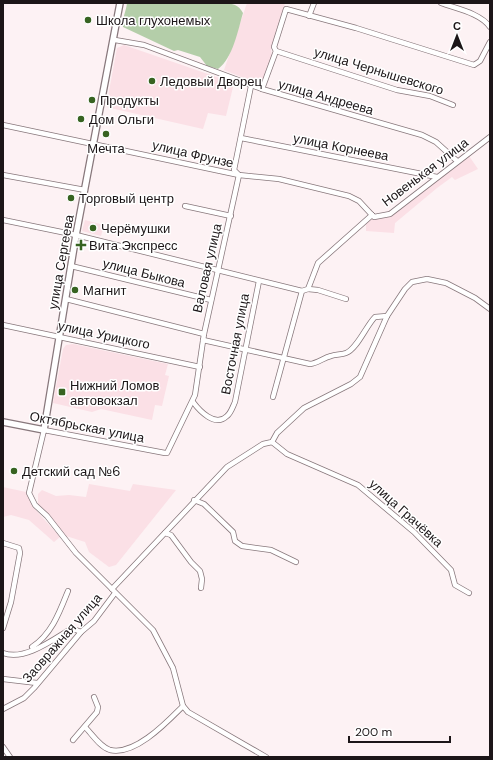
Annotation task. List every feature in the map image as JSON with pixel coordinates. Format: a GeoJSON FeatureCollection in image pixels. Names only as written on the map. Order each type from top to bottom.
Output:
{"type":"FeatureCollection","features":[{"type":"Feature","properties":{"kind":"main road","name":"улица Сергеева"},"geometry":{"type":"LineString","coordinates":[[44,430],[76,234],[115,40],[120,3]]}},
{"type":"Feature","properties":{"kind":"main road","name":"Октябрьская улица"},"geometry":{"type":"LineString","coordinates":[[3,422],[44,430]]}},
{"type":"Feature","properties":{"kind":"street"},"geometry":{"type":"LineString","coordinates":[[309,16],[314,3]]}},
{"type":"Feature","properties":{"kind":"street"},"geometry":{"type":"LineString","coordinates":[[441,3],[478,16],[486,21],[490,27]]}},
{"type":"Feature","properties":{"kind":"street"},"geometry":{"type":"LineString","coordinates":[[262,89],[276,51],[274,47],[286,9],[356,28],[474,65],[480,61],[490,42]]}},
{"type":"Feature","properties":{"kind":"street","name":"улица Андреева"},"geometry":{"type":"LineString","coordinates":[[115,40],[144,45],[251,86],[422,135],[436,142],[457,161]]}},
{"type":"Feature","properties":{"kind":"street","name":"улица Чернышевского"},"geometry":{"type":"LineString","coordinates":[[276,51],[397,90],[430,96],[453,105]]}},
{"type":"Feature","properties":{"kind":"street","name":"Валовая улица"},"geometry":{"type":"LineString","coordinates":[[167,453],[193,402],[200,367],[204,334],[239,175],[234,170],[251,86]]}},
{"type":"Feature","properties":{"kind":"street","name":"улица Фрунзе"},"geometry":{"type":"LineString","coordinates":[[3,125],[94,143],[239,175],[279,179],[349,196],[359,201],[372,215]]}},
{"type":"Feature","properties":{"kind":"street","name":"Новенькая улица"},"geometry":{"type":"LineString","coordinates":[[372,215],[374,217],[390,214],[490,137]]}},
{"type":"Feature","properties":{"kind":"street","name":"улица Корнеева"},"geometry":{"type":"LineString","coordinates":[[241,138],[437,177]]}},
{"type":"Feature","properties":{"kind":"street"},"geometry":{"type":"LineString","coordinates":[[3,175],[85,190]]}},
{"type":"Feature","properties":{"kind":"street"},"geometry":{"type":"LineString","coordinates":[[185,206],[231,216]]}},
{"type":"Feature","properties":{"kind":"street"},"geometry":{"type":"LineString","coordinates":[[308,289],[318,263],[372,215]]}},
{"type":"Feature","properties":{"kind":"street"},"geometry":{"type":"LineString","coordinates":[[3,220],[76,234],[259,281],[302,291],[308,289],[318,290],[346,299]]}},
{"type":"Feature","properties":{"kind":"street","name":"улица Быкова"},"geometry":{"type":"LineString","coordinates":[[71,266],[211,300]]}},
{"type":"Feature","properties":{"kind":"street"},"geometry":{"type":"LineString","coordinates":[[272,442],[277,433],[304,408],[350,384],[360,376],[387,316],[408,285],[412,282],[427,279],[446,283],[475,298],[490,309]]}},
{"type":"Feature","properties":{"kind":"street","name":"Восточная улица"},"geometry":{"type":"LineString","coordinates":[[193,402],[209,418],[222,419],[227,416],[235,402],[259,281]]}},
{"type":"Feature","properties":{"kind":"street"},"geometry":{"type":"LineString","coordinates":[[273,397],[302,291]]}},
{"type":"Feature","properties":{"kind":"street"},"geometry":{"type":"LineString","coordinates":[[66,299],[204,334]]}},
{"type":"Feature","properties":{"kind":"street"},"geometry":{"type":"LineString","coordinates":[[204,340],[310,364],[316,364],[332,356],[347,353],[354,347],[368,324],[375,317],[387,316]]}},
{"type":"Feature","properties":{"kind":"street","name":"улица Урицкого"},"geometry":{"type":"LineString","coordinates":[[3,325],[200,367]]}},
{"type":"Feature","properties":{"kind":"street"},"geometry":{"type":"LineString","coordinates":[[44,430],[30,492],[35,505],[46,516],[76,553],[153,630],[173,668],[183,706],[188,712],[266,757]]}},
{"type":"Feature","properties":{"kind":"street","name":"Октябрьская улица"},"geometry":{"type":"LineString","coordinates":[[44,430],[167,453]]}},
{"type":"Feature","properties":{"kind":"street","name":"Заовражная улица"},"geometry":{"type":"LineString","coordinates":[[3,709],[24,698],[60,659],[81,632],[94,621],[114,591],[194,500],[227,467],[263,444],[272,442]]}},
{"type":"Feature","properties":{"kind":"street","name":"улица Грачёвка"},"geometry":{"type":"LineString","coordinates":[[272,442],[287,454],[358,485],[414,532],[451,570],[455,585],[469,593]]}},
{"type":"Feature","properties":{"kind":"street"},"geometry":{"type":"LineString","coordinates":[[194,500],[204,504],[227,526],[233,532],[235,541],[242,546],[271,550],[296,562]]}},
{"type":"Feature","properties":{"kind":"street"},"geometry":{"type":"LineString","coordinates":[[165,533],[171,534],[191,562],[200,571],[202,579],[201,588]]}},
{"type":"Feature","properties":{"kind":"street"},"geometry":{"type":"LineString","coordinates":[[3,543],[19,548],[20,553],[11,602],[3,628]]}},
{"type":"Feature","properties":{"kind":"street"},"geometry":{"type":"LineString","coordinates":[[20,655],[39,642],[50,629],[60,613],[68,591]]}},
{"type":"Feature","properties":{"kind":"street"},"geometry":{"type":"LineString","coordinates":[[3,654],[20,655],[69,630],[81,632]]}},
{"type":"Feature","properties":{"kind":"street"},"geometry":{"type":"LineString","coordinates":[[3,679],[37,683]]}},
{"type":"Feature","properties":{"kind":"street"},"geometry":{"type":"LineString","coordinates":[[73,740],[85,727],[98,707],[94,697]]}},
{"type":"Feature","properties":{"kind":"street"},"geometry":{"type":"LineString","coordinates":[[85,727],[103,746],[111,750],[130,748],[154,734],[183,706]]}},
{"type":"Feature","properties":{"kind":"street"},"geometry":{"type":"LineString","coordinates":[[3,747],[10,757]]}},
{"type":"Feature","properties":{"kind":"shaded area"},"geometry":{"type":"Polygon","coordinates":[[[247,3],[285,3],[271,49],[272,56],[263,80],[256,83],[224,70],[247,3]]]}},
{"type":"Feature","properties":{"kind":"shaded area"},"geometry":{"type":"Polygon","coordinates":[[[124,45],[234,83],[226,116],[208,113],[203,129],[106,107],[117,48],[124,45]]]}},
{"type":"Feature","properties":{"kind":"shaded area"},"geometry":{"type":"Polygon","coordinates":[[[469,156],[478,169],[455,180],[452,177],[437,188],[395,223],[394,233],[366,231],[366,224],[375,216],[393,212],[430,181],[469,156]]]}},
{"type":"Feature","properties":{"kind":"shaded area","name":"Черёмушки"},"geometry":{"type":"Polygon","coordinates":[[[85,220],[104,225],[101,236],[82,231],[85,220]]]}},
{"type":"Feature","properties":{"kind":"shaded area"},"geometry":{"type":"Polygon","coordinates":[[[73,344],[168,364],[165,375],[169,376],[162,406],[155,405],[152,420],[101,409],[92,412],[53,403],[63,349],[66,345],[73,344]]]}},
{"type":"Feature","properties":{"kind":"shaded area"},"geometry":{"type":"Polygon","coordinates":[[[89,484],[130,491],[133,484],[176,490],[116,565],[109,567],[89,552],[85,542],[66,536],[47,513],[38,505],[38,494],[42,490],[56,496],[69,495],[86,497],[89,484]]]}},
{"type":"Feature","properties":{"kind":"shaded area"},"geometry":{"type":"Polygon","coordinates":[[[3,487],[26,492],[33,507],[60,537],[54,542],[29,520],[11,515],[3,517],[3,487]]]}},
{"type":"Feature","properties":{"kind":"green space"},"geometry":{"type":"Polygon","coordinates":[[[127,3],[224,3],[235,5],[243,13],[237,35],[228,58],[218,69],[207,66],[200,57],[178,50],[174,51],[123,27],[127,3]]]}},
{"type":"Feature","properties":{"kind":"place","name":"Школа глухонемых"},"geometry":{"type":"Point","coordinates":[88,20]}},
{"type":"Feature","properties":{"kind":"place","name":"Ледовый Дворец"},"geometry":{"type":"Point","coordinates":[152,81]}},
{"type":"Feature","properties":{"kind":"place","name":"Продукты"},"geometry":{"type":"Point","coordinates":[92,100]}},
{"type":"Feature","properties":{"kind":"place","name":"Дом Ольги"},"geometry":{"type":"Point","coordinates":[81,119]}},
{"type":"Feature","properties":{"kind":"place","name":"Мечта"},"geometry":{"type":"Point","coordinates":[106,134]}},
{"type":"Feature","properties":{"kind":"place","name":"Торговый центр"},"geometry":{"type":"Point","coordinates":[71,198]}},
{"type":"Feature","properties":{"kind":"place","name":"Черёмушки"},"geometry":{"type":"Point","coordinates":[93,228]}},
{"type":"Feature","properties":{"kind":"place","name":"Вита Экспресс"},"geometry":{"type":"Point","coordinates":[81,245]}},
{"type":"Feature","properties":{"kind":"place","name":"Магнит"},"geometry":{"type":"Point","coordinates":[75,290]}},
{"type":"Feature","properties":{"kind":"place","name":"Нижний Ломов автовокзал"},"geometry":{"type":"Point","coordinates":[62,392]}},
{"type":"Feature","properties":{"kind":"place","name":"Детский сад №6"},"geometry":{"type":"Point","coordinates":[14,471]}}]}
